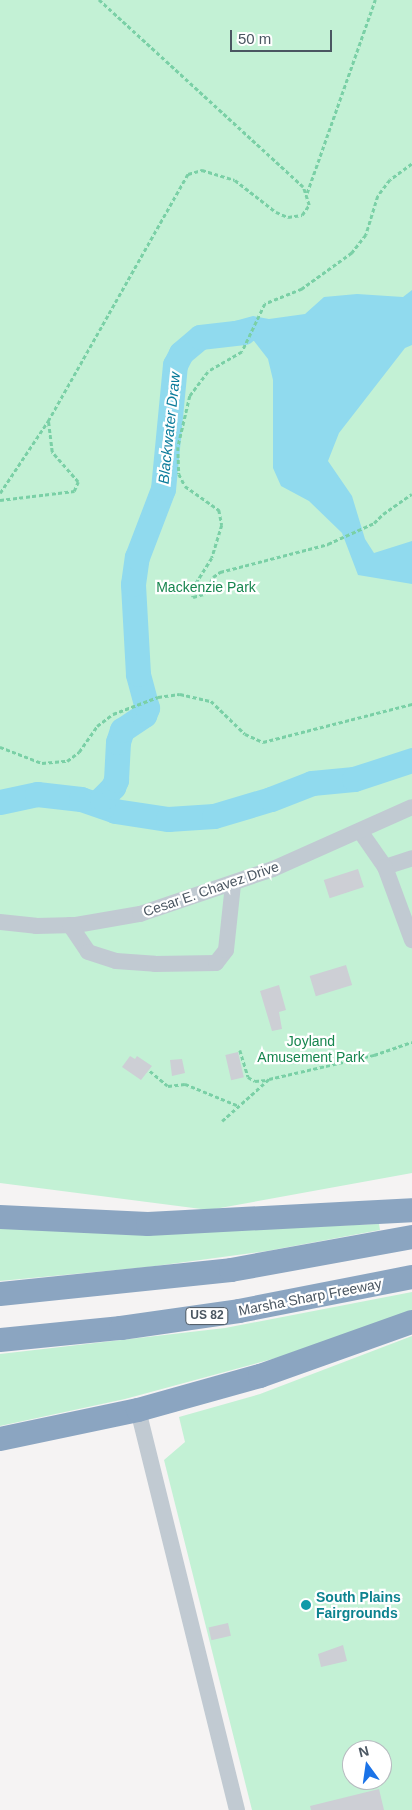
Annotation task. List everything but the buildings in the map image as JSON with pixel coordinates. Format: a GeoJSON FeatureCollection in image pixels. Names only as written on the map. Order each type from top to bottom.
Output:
{"type":"FeatureCollection","features":[{"type":"Feature","properties":{"kind":"highway"},"geometry":{"type":"LineString","coordinates":[[0,1217],[148,1224],[412,1210]]}},
{"type":"Feature","properties":{"kind":"highway"},"geometry":{"type":"LineString","coordinates":[[0,1294],[231,1270],[412,1237]]}},
{"type":"Feature","properties":{"kind":"highway","name":"Marsha Sharp Freeway"},"geometry":{"type":"LineString","coordinates":[[0,1340],[121,1328],[239,1312],[412,1277]]}},
{"type":"Feature","properties":{"kind":"highway"},"geometry":{"type":"LineString","coordinates":[[0,1439],[138,1410],[260,1376],[412,1322]]}},
{"type":"Feature","properties":{"kind":"street","name":"Cesar E. Chavez Drive"},"geometry":{"type":"LineString","coordinates":[[0,922],[70,925],[140,914],[233,885],[412,807]]}},
{"type":"Feature","properties":{"kind":"street"},"geometry":{"type":"LineString","coordinates":[[360,831],[384,867],[411,935]]}},
{"type":"Feature","properties":{"kind":"street"},"geometry":{"type":"LineString","coordinates":[[384,867],[412,858]]}},
{"type":"Feature","properties":{"kind":"street"},"geometry":{"type":"LineString","coordinates":[[70,925],[88,952],[116,961],[155,964],[216,963],[226,950],[233,885]]}},
{"type":"Feature","properties":{"kind":"street"},"geometry":{"type":"LineString","coordinates":[[138,1410],[237,1810]]}},
{"type":"Feature","properties":{"kind":"path"},"geometry":{"type":"LineString","coordinates":[[99,0],[307,193]]}},
{"type":"Feature","properties":{"kind":"path"},"geometry":{"type":"LineString","coordinates":[[0,493],[48,421],[188,174],[202,170],[235,180],[276,212],[288,217],[298,217],[306,212],[307,193],[375,0]]}},
{"type":"Feature","properties":{"kind":"path"},"geometry":{"type":"LineString","coordinates":[[412,164],[390,180],[378,196],[366,235],[352,253],[302,289],[269,301],[258,314],[247,344],[242,352],[202,377],[185,407],[178,448],[179,474],[185,486],[219,510],[222,526],[212,558],[193,589],[193,597],[204,594],[214,577],[220,572],[340,539],[366,528],[412,494]]}},
{"type":"Feature","properties":{"kind":"path"},"geometry":{"type":"LineString","coordinates":[[0,500],[74,491],[78,482],[52,452],[48,421]]}},
{"type":"Feature","properties":{"kind":"path"},"geometry":{"type":"LineString","coordinates":[[0,747],[42,763],[67,761],[78,752],[98,726],[130,706],[158,697],[190,694],[211,701],[245,734],[263,742],[412,704]]}},
{"type":"Feature","properties":{"kind":"path"},"geometry":{"type":"LineString","coordinates":[[240,1050],[248,1077],[255,1081],[269,1080],[374,1055],[412,1042]]}},
{"type":"Feature","properties":{"kind":"path"},"geometry":{"type":"LineString","coordinates":[[150,1070],[168,1086],[185,1084],[239,1106]]}},
{"type":"Feature","properties":{"kind":"path"},"geometry":{"type":"LineString","coordinates":[[222,1121],[269,1080]]}},
{"type":"Feature","properties":{"kind":"green space","name":"Mackenzie Park"},"geometry":{"type":"Polygon","coordinates":[[[0,0],[412,0],[412,1173],[209,1210],[0,1183],[0,0]]]}},
{"type":"Feature","properties":{"kind":"green space"},"geometry":{"type":"Polygon","coordinates":[[[0,1224],[176,1232],[379,1224],[380,1230],[267,1251],[148,1267],[0,1281],[0,1224]]]}},
{"type":"Feature","properties":{"kind":"green space"},"geometry":{"type":"Polygon","coordinates":[[[412,1292],[412,1310],[287,1355],[125,1399],[0,1426],[0,1354],[225,1328],[412,1292]]]}},
{"type":"Feature","properties":{"kind":"green space","name":"South Plains Fairgrounds"},"geometry":{"type":"Polygon","coordinates":[[[412,1336],[412,1810],[252,1810],[164,1460],[185,1442],[179,1417],[260,1394],[412,1336]]]}},
{"type":"Feature","properties":{"kind":"water"},"geometry":{"type":"Polygon","coordinates":[[[412,290],[412,345],[405,348],[339,433],[328,461],[352,496],[365,539],[374,553],[412,541],[412,584],[358,575],[342,533],[309,501],[281,486],[273,468],[273,380],[268,359],[254,341],[209,334],[213,327],[253,316],[269,319],[305,314],[324,297],[357,294],[403,297],[412,290]]]}},
{"type":"Feature","properties":{"kind":"waterway","name":"Blackwater Draw"},"geometry":{"type":"LineString","coordinates":[[103,806],[102,798],[113,787],[116,780],[118,742],[122,730],[144,715],[147,708],[138,674],[133,584],[137,557],[163,489],[175,365],[181,353],[200,337],[244,332]]}},
{"type":"Feature","properties":{"kind":"waterway"},"geometry":{"type":"LineString","coordinates":[[0,802],[37,794],[81,799],[115,811],[168,819],[214,816],[271,799],[312,783],[354,779],[412,760]]}},
{"type":"Feature","properties":{"kind":"place","name":"South Plains Fairgrounds"},"geometry":{"type":"Point","coordinates":[306,1605]}},
{"type":"Feature","properties":{"kind":"park label","name":"Joyland Amusement Park"},"geometry":{"type":"Point","coordinates":[311,1050]}}]}
